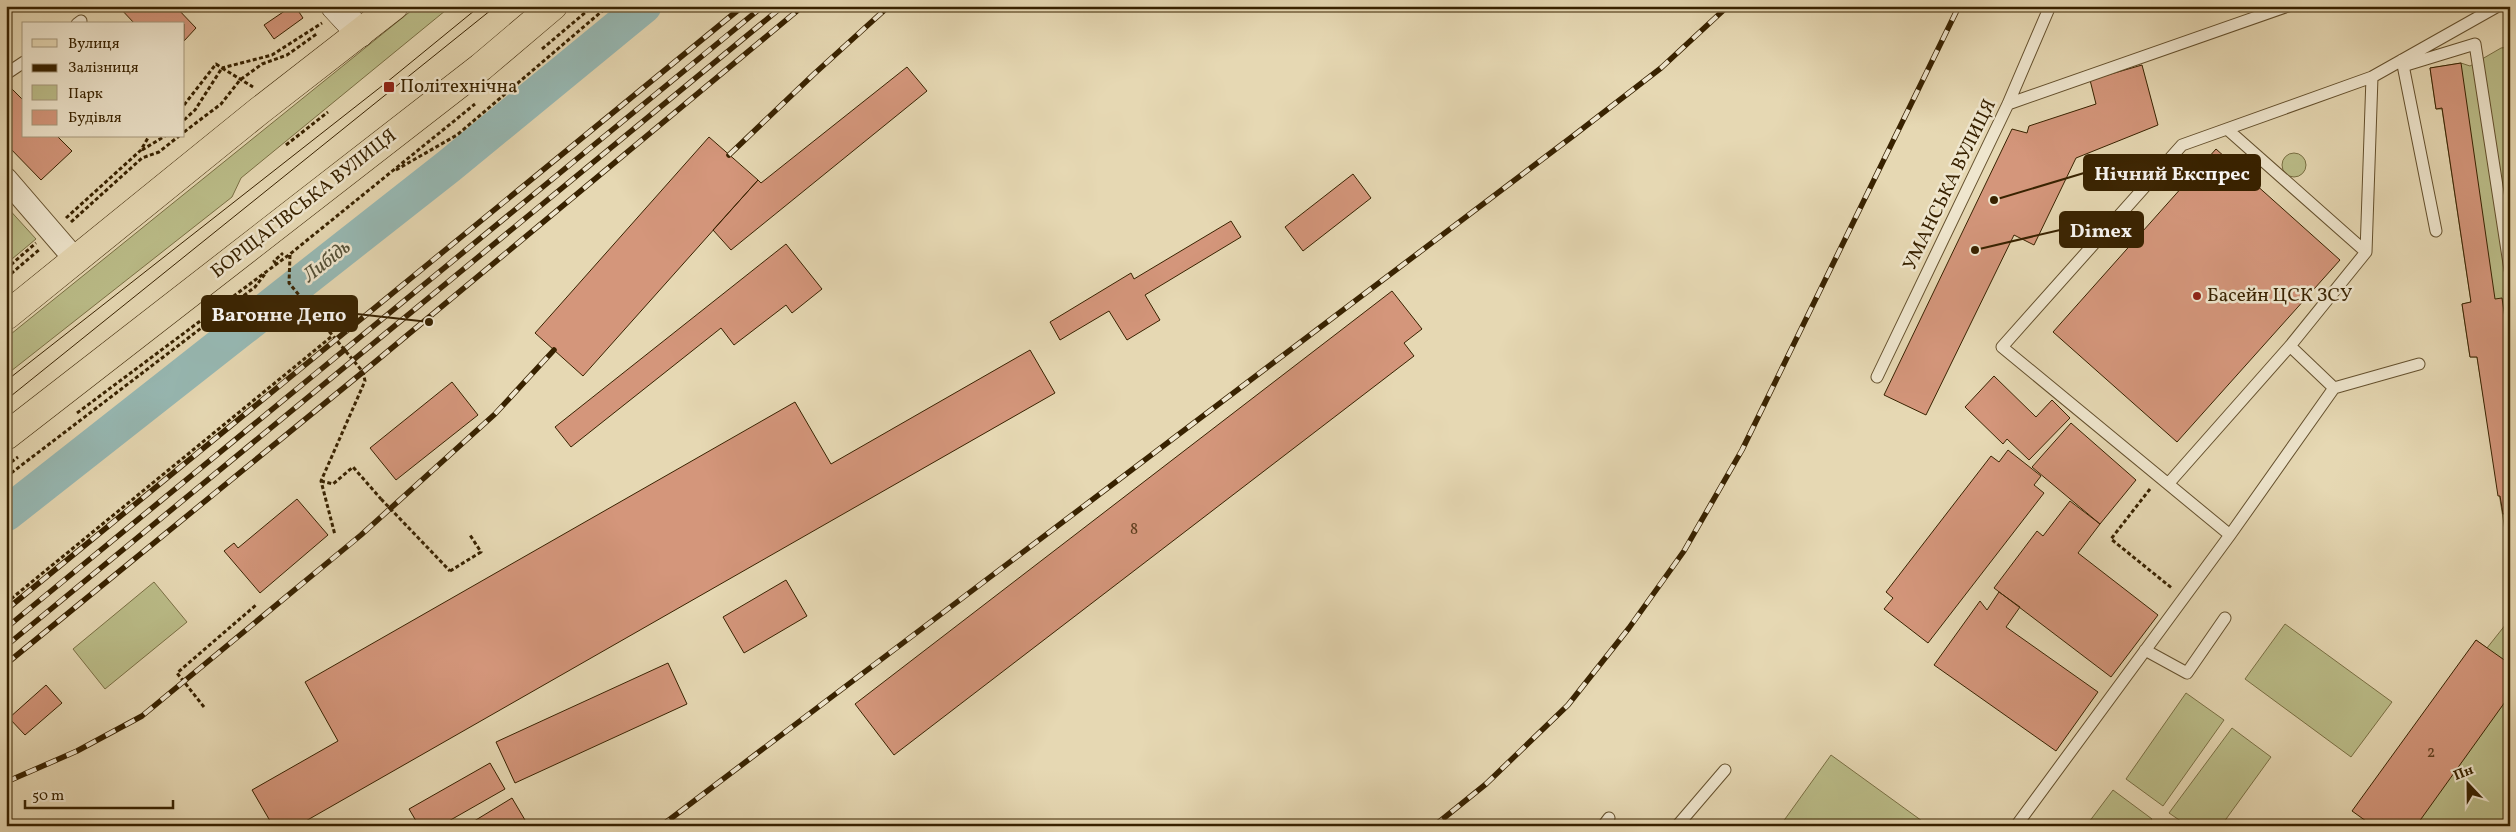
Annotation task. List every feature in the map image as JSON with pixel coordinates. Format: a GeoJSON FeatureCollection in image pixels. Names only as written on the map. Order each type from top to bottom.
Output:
{"type":"FeatureCollection","features":[{"type":"Feature","properties":{"kind":"main road"},"geometry":{"type":"LineString","coordinates":[[6,316],[259,111],[341,19],[394,6]]}},
{"type":"Feature","properties":{"kind":"main road","name":"БОРЩАГІВСЬКА ВУЛИЦЯ"},"geometry":{"type":"LineString","coordinates":[[14,445],[481,67],[553,6]]}},
{"type":"Feature","properties":{"kind":"street"},"geometry":{"type":"LineString","coordinates":[[6,179],[75,259]]}},
{"type":"Feature","properties":{"kind":"lane","name":"УМАНСЬКА ВУЛИЦЯ"},"geometry":{"type":"LineString","coordinates":[[1877,377],[2008,104],[2050,6]]}},
{"type":"Feature","properties":{"kind":"lane"},"geometry":{"type":"LineString","coordinates":[[2008,104],[2288,6]]}},
{"type":"Feature","properties":{"kind":"lane"},"geometry":{"type":"LineString","coordinates":[[2230,535],[2002,346],[2182,145],[2372,77],[2403,63],[2498,6]]}},
{"type":"Feature","properties":{"kind":"lane"},"geometry":{"type":"LineString","coordinates":[[2403,63],[2475,44],[2510,270]]}},
{"type":"Feature","properties":{"kind":"lane"},"geometry":{"type":"LineString","coordinates":[[6,74],[22,63]]}},
{"type":"Feature","properties":{"kind":"lane"},"geometry":{"type":"LineString","coordinates":[[2403,63],[2436,231]]}},
{"type":"Feature","properties":{"kind":"lane"},"geometry":{"type":"LineString","coordinates":[[2164,480],[2290,346],[2366,252],[2372,77]]}},
{"type":"Feature","properties":{"kind":"lane"},"geometry":{"type":"LineString","coordinates":[[2228,128],[2366,252]]}},
{"type":"Feature","properties":{"kind":"lane"},"geometry":{"type":"LineString","coordinates":[[2290,346],[2334,388]]}},
{"type":"Feature","properties":{"kind":"lane"},"geometry":{"type":"LineString","coordinates":[[2016,826],[2230,535],[2334,388],[2419,364]]}},
{"type":"Feature","properties":{"kind":"lane"},"geometry":{"type":"LineString","coordinates":[[2145,650],[2187,673],[2225,618]]}},
{"type":"Feature","properties":{"kind":"lane"},"geometry":{"type":"LineString","coordinates":[[1677,826],[1725,770]]}},
{"type":"Feature","properties":{"kind":"path"},"geometry":{"type":"LineString","coordinates":[[69,419],[290,254],[389,174],[456,135],[608,6]]}},
{"type":"Feature","properties":{"kind":"path"},"geometry":{"type":"LineString","coordinates":[[185,119],[196,110],[222,68],[272,55],[341,19]]}},
{"type":"Feature","properties":{"kind":"path"},"geometry":{"type":"LineString","coordinates":[[185,131],[221,104],[240,80],[262,64],[287,55],[341,19]]}},
{"type":"Feature","properties":{"kind":"path"},"geometry":{"type":"LineString","coordinates":[[185,104],[216,64],[253,88]]}},
{"type":"Feature","properties":{"kind":"path"},"geometry":{"type":"LineString","coordinates":[[286,145],[328,112]]}},
{"type":"Feature","properties":{"kind":"path"},"geometry":{"type":"LineString","coordinates":[[141,150],[148,138]]}},
{"type":"Feature","properties":{"kind":"path"},"geometry":{"type":"LineString","coordinates":[[6,278],[141,150],[162,138]]}},
{"type":"Feature","properties":{"kind":"path"},"geometry":{"type":"LineString","coordinates":[[6,269],[53,233],[142,158],[159,152],[176,138]]}},
{"type":"Feature","properties":{"kind":"path"},"geometry":{"type":"LineString","coordinates":[[276,264],[274,260],[282,254]]}},
{"type":"Feature","properties":{"kind":"path"},"geometry":{"type":"LineString","coordinates":[[290,254],[288,283],[362,372],[365,381],[321,481],[335,535]]}},
{"type":"Feature","properties":{"kind":"path"},"geometry":{"type":"LineString","coordinates":[[6,477],[255,287],[267,271]]}},
{"type":"Feature","properties":{"kind":"path"},"geometry":{"type":"LineString","coordinates":[[6,603],[331,337]]}},
{"type":"Feature","properties":{"kind":"path"},"geometry":{"type":"LineString","coordinates":[[6,466],[14,445]]}},
{"type":"Feature","properties":{"kind":"path"},"geometry":{"type":"LineString","coordinates":[[321,481],[333,484],[353,467],[450,571],[481,552],[470,535]]}},
{"type":"Feature","properties":{"kind":"path"},"geometry":{"type":"LineString","coordinates":[[2164,480],[2111,539],[2184,598]]}},
{"type":"Feature","properties":{"kind":"path"},"geometry":{"type":"LineString","coordinates":[[204,707],[177,673],[256,605]]}},
{"type":"Feature","properties":{"kind":"green space"},"geometry":{"type":"Polygon","coordinates":[[[417,6],[451,6],[241,178],[232,197],[6,375],[6,338],[417,6]]]}},
{"type":"Feature","properties":{"kind":"green space"},"geometry":{"type":"Polygon","coordinates":[[[2510,47],[2510,561],[2477,357],[2470,357],[2462,304],[2471,302],[2442,109],[2436,109],[2430,68],[2461,63],[2470,66],[2501,48],[2510,47]]]}},
{"type":"Feature","properties":{"kind":"green space"},"geometry":{"type":"Polygon","coordinates":[[[2294,153],[2303,156],[2306,165],[2303,174],[2294,177],[2285,174],[2282,165],[2285,156],[2294,153]]]}},
{"type":"Feature","properties":{"kind":"green space"},"geometry":{"type":"Polygon","coordinates":[[[6,206],[36,239],[6,264],[6,206]]]}},
{"type":"Feature","properties":{"kind":"green space"},"geometry":{"type":"Polygon","coordinates":[[[154,582],[187,622],[105,689],[73,649],[154,582]]]}},
{"type":"Feature","properties":{"kind":"green space"},"geometry":{"type":"Polygon","coordinates":[[[2510,619],[2510,826],[2373,826],[2476,640],[2487,648],[2510,619]]]}},
{"type":"Feature","properties":{"kind":"green space"},"geometry":{"type":"Polygon","coordinates":[[[2285,624],[2392,702],[2351,757],[2245,679],[2285,624]]]}},
{"type":"Feature","properties":{"kind":"green space"},"geometry":{"type":"Polygon","coordinates":[[[2186,693],[2224,720],[2163,806],[2126,779],[2186,693]]]}},
{"type":"Feature","properties":{"kind":"green space"},"geometry":{"type":"Polygon","coordinates":[[[2232,728],[2271,757],[2221,826],[2188,826],[2169,813],[2232,728]]]}},
{"type":"Feature","properties":{"kind":"green space"},"geometry":{"type":"Polygon","coordinates":[[[1831,755],[1929,826],[1780,826],[1831,755]]]}},
{"type":"Feature","properties":{"kind":"green space"},"geometry":{"type":"Polygon","coordinates":[[[2113,790],[2152,819],[2147,826],[2086,826],[2113,790]]]}},
{"type":"Feature","properties":{"kind":"building"},"geometry":{"type":"Polygon","coordinates":[[[118,6],[175,6],[196,28],[185,40],[185,22],[133,22],[118,6]]]}},
{"type":"Feature","properties":{"kind":"building"},"geometry":{"type":"Polygon","coordinates":[[[292,6],[295,6],[303,18],[274,39],[264,25],[292,6]]]}},
{"type":"Feature","properties":{"kind":"building"},"geometry":{"type":"Polygon","coordinates":[[[2461,63],[2495,299],[2502,298],[2510,352],[2506,352],[2510,378],[2510,513],[2503,514],[2500,496],[2498,496],[2477,357],[2470,357],[2462,304],[2471,302],[2442,108],[2436,109],[2430,68],[2461,63]]]}},
{"type":"Feature","properties":{"kind":"building"},"geometry":{"type":"Polygon","coordinates":[[[2142,65],[2158,125],[2076,158],[2034,245],[2014,235],[1926,415],[1884,395],[2012,129],[2027,133],[2029,126],[2096,104],[2090,80],[2142,65]]]}},
{"type":"Feature","properties":{"kind":"building"},"geometry":{"type":"Polygon","coordinates":[[[907,67],[927,91],[731,250],[713,230],[758,180],[761,183],[907,67]]]}},
{"type":"Feature","properties":{"kind":"building"},"geometry":{"type":"Polygon","coordinates":[[[9,86],[22,99],[22,138],[59,138],[72,151],[41,180],[6,144],[6,89],[9,86]]]}},
{"type":"Feature","properties":{"kind":"building"},"geometry":{"type":"Polygon","coordinates":[[[709,137],[758,180],[583,376],[535,333],[709,137]]]}},
{"type":"Feature","properties":{"kind":"building","name":"Басейн ЦСК ЗСУ"},"geometry":{"type":"Polygon","coordinates":[[[2216,149],[2340,260],[2177,442],[2053,332],[2216,149]]]}},
{"type":"Feature","properties":{"kind":"building"},"geometry":{"type":"Polygon","coordinates":[[[1353,174],[1371,198],[1303,251],[1285,227],[1353,174]]]}},
{"type":"Feature","properties":{"kind":"building"},"geometry":{"type":"Polygon","coordinates":[[[1231,221],[1241,237],[1145,295],[1160,320],[1127,340],[1109,311],[1060,340],[1050,322],[1131,273],[1134,279],[1231,221]]]}},
{"type":"Feature","properties":{"kind":"building"},"geometry":{"type":"Polygon","coordinates":[[[786,244],[822,289],[792,313],[786,305],[734,345],[721,328],[571,447],[555,427],[786,244]]]}},
{"type":"Feature","properties":{"kind":"building"},"geometry":{"type":"Polygon","coordinates":[[[1392,291],[1422,329],[1404,343],[1414,356],[894,755],[855,704],[1392,291]]]}},
{"type":"Feature","properties":{"kind":"building"},"geometry":{"type":"Polygon","coordinates":[[[1030,350],[1055,393],[297,826],[273,826],[252,790],[338,741],[305,682],[795,402],[831,464],[1030,350]]]}},
{"type":"Feature","properties":{"kind":"building"},"geometry":{"type":"Polygon","coordinates":[[[1994,376],[2036,417],[2052,400],[2070,418],[2029,460],[2007,439],[2003,444],[1965,407],[1994,376]]]}},
{"type":"Feature","properties":{"kind":"building"},"geometry":{"type":"Polygon","coordinates":[[[452,382],[478,415],[396,480],[370,448],[452,382]]]}},
{"type":"Feature","properties":{"kind":"building"},"geometry":{"type":"Polygon","coordinates":[[[2071,423],[2136,480],[2100,524],[2032,467],[2071,423]]]}},
{"type":"Feature","properties":{"kind":"building"},"geometry":{"type":"Polygon","coordinates":[[[2008,450],[2041,476],[2034,485],[2044,493],[1928,643],[1884,609],[1893,598],[1886,592],[1991,456],[1999,462],[2008,450]]]}},
{"type":"Feature","properties":{"kind":"building"},"geometry":{"type":"Polygon","coordinates":[[[297,499],[328,535],[260,593],[224,551],[234,543],[238,548],[297,499]]]}},
{"type":"Feature","properties":{"kind":"building"},"geometry":{"type":"Polygon","coordinates":[[[2070,501],[2100,524],[2078,553],[2158,615],[2111,677],[1994,588],[2037,531],[2043,536],[2070,501]]]}},
{"type":"Feature","properties":{"kind":"building"},"geometry":{"type":"Polygon","coordinates":[[[2510,537],[2510,561],[2506,538],[2510,537]]]}},
{"type":"Feature","properties":{"kind":"building"},"geometry":{"type":"Polygon","coordinates":[[[786,580],[807,616],[744,653],[723,617],[786,580]]]}},
{"type":"Feature","properties":{"kind":"building"},"geometry":{"type":"Polygon","coordinates":[[[1999,592],[2020,607],[2006,627],[2098,692],[2056,751],[1934,665],[1980,601],[1987,610],[1999,592]]]}},
{"type":"Feature","properties":{"kind":"building"},"geometry":{"type":"Polygon","coordinates":[[[2476,640],[2510,664],[2510,695],[2416,826],[2373,826],[2352,811],[2476,640]]]}},
{"type":"Feature","properties":{"kind":"building"},"geometry":{"type":"Polygon","coordinates":[[[668,663],[687,704],[515,783],[496,742],[668,663]]]}},
{"type":"Feature","properties":{"kind":"building"},"geometry":{"type":"Polygon","coordinates":[[[46,685],[62,703],[25,735],[9,718],[46,685]]]}},
{"type":"Feature","properties":{"kind":"building"},"geometry":{"type":"Polygon","coordinates":[[[490,763],[505,789],[440,826],[419,826],[409,809],[490,763]]]}},
{"type":"Feature","properties":{"kind":"building"},"geometry":{"type":"Polygon","coordinates":[[[512,798],[525,820],[517,826],[466,826],[512,798]]]}},
{"type":"Feature","properties":{"kind":"waterway","name":"Либідь"},"geometry":{"type":"LineString","coordinates":[[6,514],[449,166],[644,6]]}},
{"type":"Feature","properties":{"kind":"tram line"},"geometry":{"type":"LineString","coordinates":[[6,381],[387,82],[480,6]]}},
{"type":"Feature","properties":{"kind":"tram line"},"geometry":{"type":"LineString","coordinates":[[6,400],[496,6]]}},
{"type":"Feature","properties":{"kind":"railway"},"geometry":{"type":"LineString","coordinates":[[6,610],[743,6]]}},
{"type":"Feature","properties":{"kind":"railway"},"geometry":{"type":"LineString","coordinates":[[6,628],[763,6]]}},
{"type":"Feature","properties":{"kind":"railway"},"geometry":{"type":"LineString","coordinates":[[6,646],[783,6]]}},
{"type":"Feature","properties":{"kind":"railway"},"geometry":{"type":"LineString","coordinates":[[6,664],[363,372],[803,6]]}},
{"type":"Feature","properties":{"kind":"railway"},"geometry":{"type":"LineString","coordinates":[[729,155],[889,6]]}},
{"type":"Feature","properties":{"kind":"railway"},"geometry":{"type":"LineString","coordinates":[[661,826],[1573,136],[1661,68],[1728,6]]}},
{"type":"Feature","properties":{"kind":"railway"},"geometry":{"type":"LineString","coordinates":[[1434,826],[1486,784],[1568,705],[1629,628],[1684,551],[1742,450],[1959,6]]}},
{"type":"Feature","properties":{"kind":"railway"},"geometry":{"type":"LineString","coordinates":[[6,782],[77,751],[142,716],[361,535],[495,414],[554,350]]}},
{"type":"Feature","properties":{"kind":"place","name":"Політехнічна"},"geometry":{"type":"Point","coordinates":[389,87]}},
{"type":"Feature","properties":{"kind":"place","name":"Нічний Експрес"},"geometry":{"type":"Point","coordinates":[1994,200]}},
{"type":"Feature","properties":{"kind":"place","name":"Dimex"},"geometry":{"type":"Point","coordinates":[1975,250]}},
{"type":"Feature","properties":{"kind":"place","name":"Басейн ЦСК ЗСУ"},"geometry":{"type":"Point","coordinates":[2197,296]}},
{"type":"Feature","properties":{"kind":"place","name":"Вагонне Депо"},"geometry":{"type":"Point","coordinates":[429,322]}}]}
